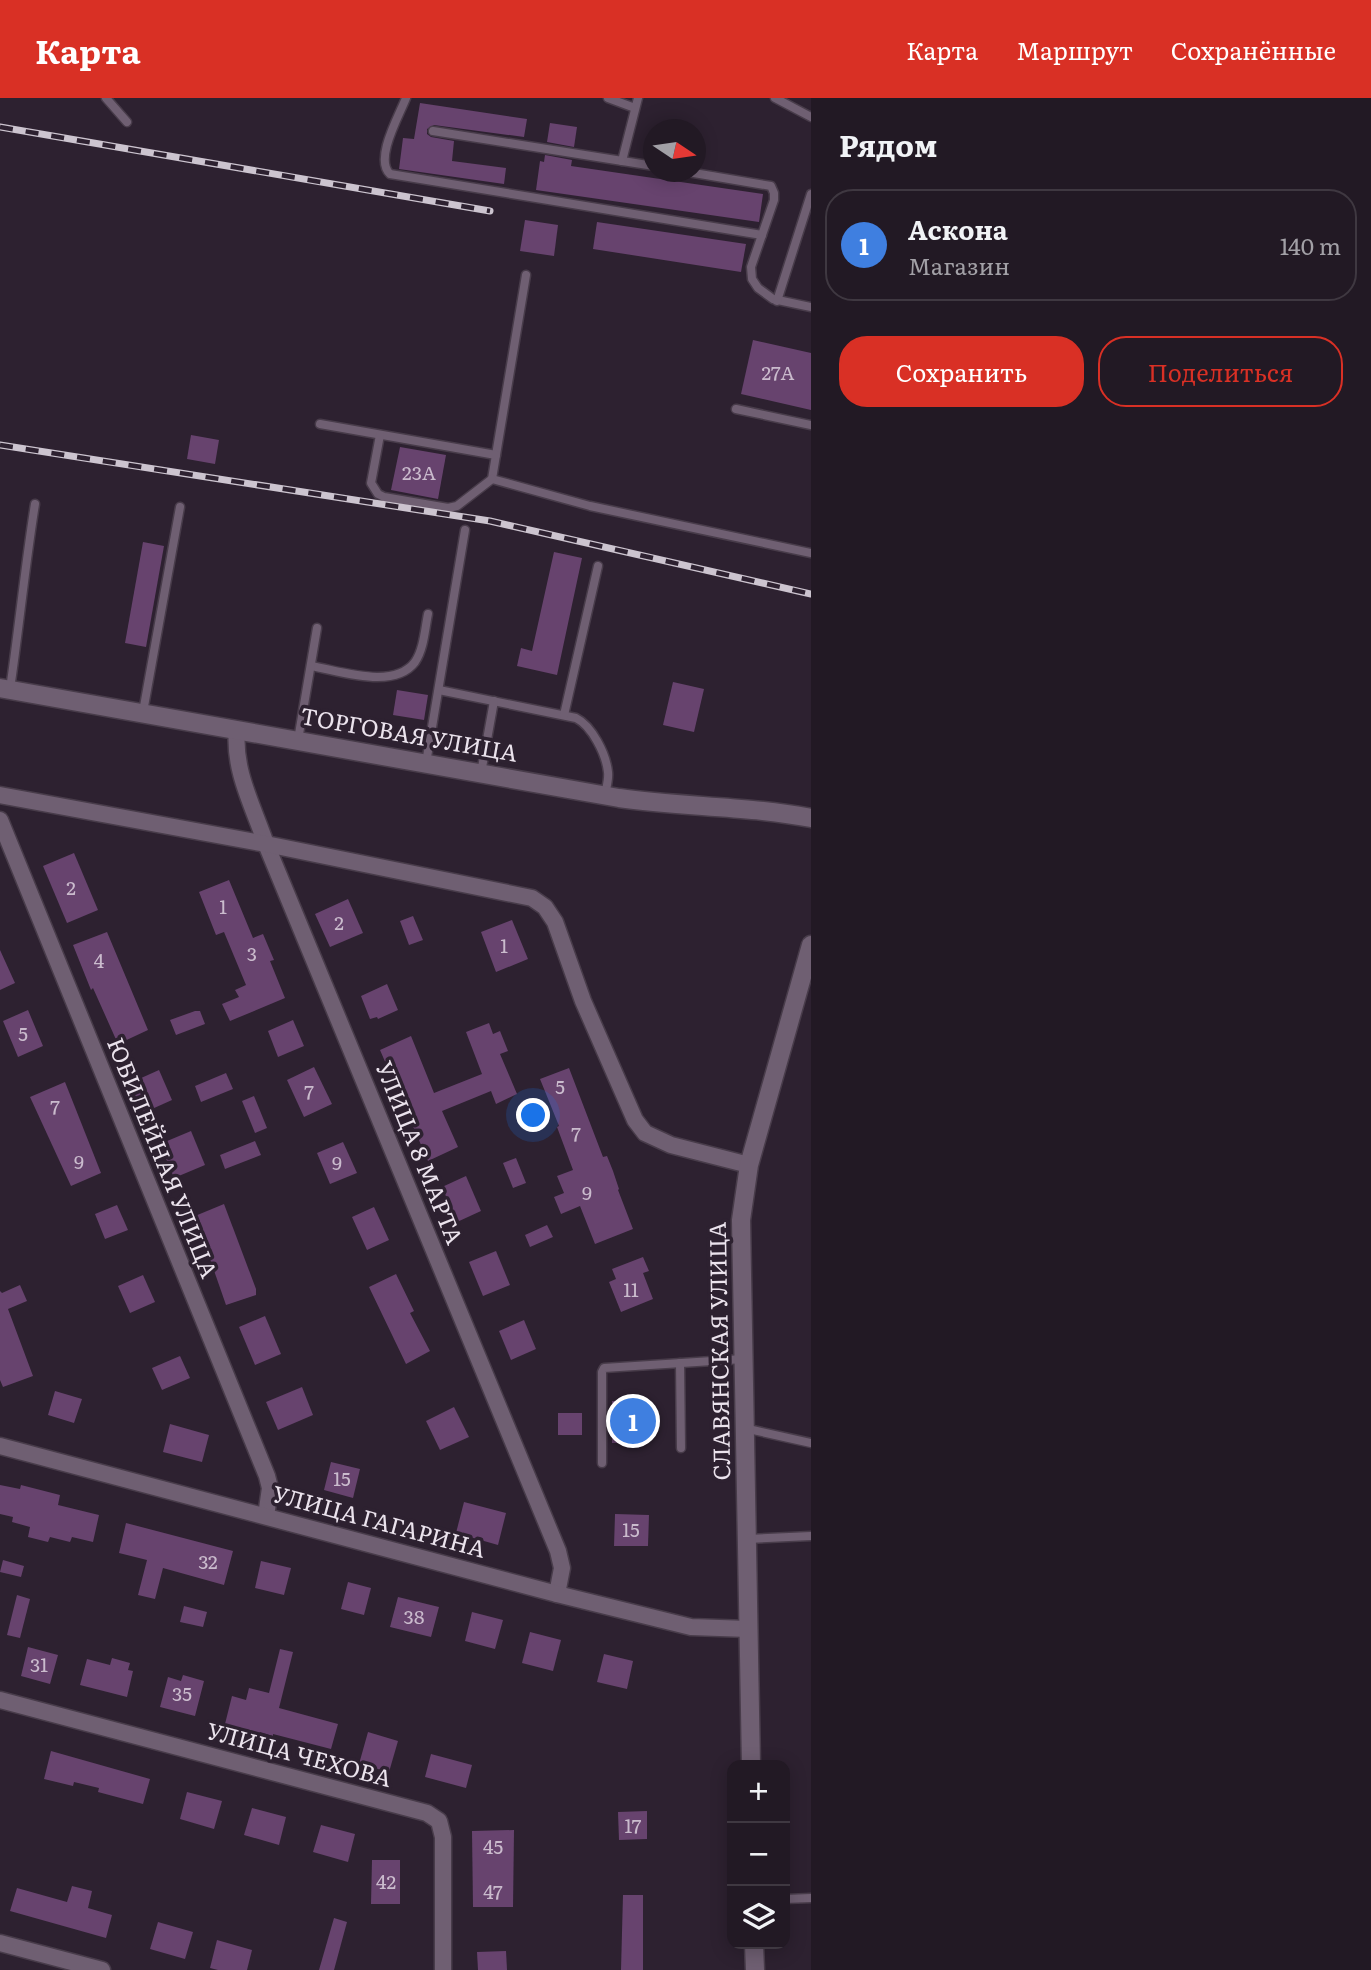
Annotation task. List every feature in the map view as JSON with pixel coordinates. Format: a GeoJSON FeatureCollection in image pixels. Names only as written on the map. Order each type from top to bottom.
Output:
{"type":"FeatureCollection","features":[{"type":"Feature","properties":{"kind":"street","name":"ТОРГОВАЯ УЛИЦА"},"geometry":{"type":"LineString","coordinates":[[5,689],[605,795],[657,803],[760,810],[811,818]]}},
{"type":"Feature","properties":{"kind":"street","name":"УЛИЦА 8 МАРТА"},"geometry":{"type":"LineString","coordinates":[[237,730],[237,765],[267,844],[558,1551],[562,1568],[557,1594]]}},
{"type":"Feature","properties":{"kind":"street"},"geometry":{"type":"LineString","coordinates":[[0,794],[267,844],[532,898],[545,907],[555,922],[583,1001],[635,1120],[645,1133],[671,1145],[749,1165]]}},
{"type":"Feature","properties":{"kind":"street","name":"ЮБИЛЕЙНАЯ УЛИЦА"},"geometry":{"type":"LineString","coordinates":[[0,820],[267,1476],[270,1488],[266,1516]]}},
{"type":"Feature","properties":{"kind":"street","name":"СЛАВЯНСКАЯ УЛИЦА"},"geometry":{"type":"LineString","coordinates":[[751,1760],[740,1246],[749,1165],[811,945]]}},
{"type":"Feature","properties":{"kind":"street","name":"УЛИЦА ГАГАРИНА"},"geometry":{"type":"LineString","coordinates":[[0,1446],[691,1627],[748,1629]]}},
{"type":"Feature","properties":{"kind":"street","name":"УЛИЦА ЧЕХОВА"},"geometry":{"type":"LineString","coordinates":[[0,1700],[427,1813],[439,1821],[443,1837],[443,1970]]}},
{"type":"Feature","properties":{"kind":"street"},"geometry":{"type":"LineString","coordinates":[[0,1943],[102,1970]]}},
{"type":"Feature","properties":{"kind":"street"},"geometry":{"type":"LineString","coordinates":[[754,1949],[755,1970]]}},
{"type":"Feature","properties":{"kind":"lane"},"geometry":{"type":"LineString","coordinates":[[106,98],[127,122]]}},
{"type":"Feature","properties":{"kind":"lane"},"geometry":{"type":"LineString","coordinates":[[407,98],[390,137],[384,161],[384,167],[390,174],[762,235]]}},
{"type":"Feature","properties":{"kind":"lane"},"geometry":{"type":"LineString","coordinates":[[608,98],[635,108]]}},
{"type":"Feature","properties":{"kind":"lane"},"geometry":{"type":"LineString","coordinates":[[622,161],[638,98]]}},
{"type":"Feature","properties":{"kind":"lane"},"geometry":{"type":"LineString","coordinates":[[775,98],[811,117]]}},
{"type":"Feature","properties":{"kind":"lane"},"geometry":{"type":"LineString","coordinates":[[433,131],[643,164]]}},
{"type":"Feature","properties":{"kind":"lane"},"geometry":{"type":"LineString","coordinates":[[706,175],[771,186],[775,192],[774,201],[751,267],[752,279],[777,301],[811,307]]}},
{"type":"Feature","properties":{"kind":"lane"},"geometry":{"type":"LineString","coordinates":[[777,301],[811,194]]}},
{"type":"Feature","properties":{"kind":"lane"},"geometry":{"type":"LineString","coordinates":[[380,435],[371,483],[378,494],[384,497],[449,508],[457,506],[492,479],[526,275]]}},
{"type":"Feature","properties":{"kind":"lane"},"geometry":{"type":"LineString","coordinates":[[736,409],[811,425]]}},
{"type":"Feature","properties":{"kind":"lane"},"geometry":{"type":"LineString","coordinates":[[320,424],[496,455]]}},
{"type":"Feature","properties":{"kind":"lane"},"geometry":{"type":"LineString","coordinates":[[492,479],[590,506],[811,553]]}},
{"type":"Feature","properties":{"kind":"lane"},"geometry":{"type":"LineString","coordinates":[[5,689],[21,617],[23,580],[35,504]]}},
{"type":"Feature","properties":{"kind":"lane"},"geometry":{"type":"LineString","coordinates":[[143,712],[180,507]]}},
{"type":"Feature","properties":{"kind":"lane"},"geometry":{"type":"LineString","coordinates":[[426,763],[466,530]]}},
{"type":"Feature","properties":{"kind":"lane"},"geometry":{"type":"LineString","coordinates":[[564,715],[598,566]]}},
{"type":"Feature","properties":{"kind":"lane"},"geometry":{"type":"LineString","coordinates":[[311,666],[383,678],[395,677],[416,661],[428,614]]}},
{"type":"Feature","properties":{"kind":"lane"},"geometry":{"type":"LineString","coordinates":[[298,740],[317,628]]}},
{"type":"Feature","properties":{"kind":"lane"},"geometry":{"type":"LineString","coordinates":[[439,690],[576,718],[589,728],[606,761],[608,778],[605,795]]}},
{"type":"Feature","properties":{"kind":"lane"},"geometry":{"type":"LineString","coordinates":[[481,773],[494,701]]}},
{"type":"Feature","properties":{"kind":"lane"},"geometry":{"type":"LineString","coordinates":[[602,1464],[602,1371],[610,1367],[743,1359]]}},
{"type":"Feature","properties":{"kind":"lane"},"geometry":{"type":"LineString","coordinates":[[680,1363],[681,1448]]}},
{"type":"Feature","properties":{"kind":"lane"},"geometry":{"type":"LineString","coordinates":[[744,1428],[811,1443]]}},
{"type":"Feature","properties":{"kind":"lane"},"geometry":{"type":"LineString","coordinates":[[747,1539],[811,1535]]}},
{"type":"Feature","properties":{"kind":"lane"},"geometry":{"type":"LineString","coordinates":[[790,1899],[811,1898]]}},
{"type":"Feature","properties":{"kind":"building"},"geometry":{"type":"Polygon","coordinates":[[[420,103],[527,119],[524,137],[434,125],[427,129],[427,134],[431,137],[454,141],[452,161],[506,168],[504,184],[399,169],[403,138],[414,139],[420,103]]]}},
{"type":"Feature","properties":{"kind":"building"},"geometry":{"type":"Polygon","coordinates":[[[550,123],[577,127],[574,147],[547,142],[550,123]]]}},
{"type":"Feature","properties":{"kind":"building"},"geometry":{"type":"Polygon","coordinates":[[[545,155],[572,160],[571,166],[643,176],[643,182],[681,182],[763,194],[759,222],[536,190],[540,161],[544,162],[545,155]]]}},
{"type":"Feature","properties":{"kind":"building"},"geometry":{"type":"Polygon","coordinates":[[[525,220],[558,225],[554,256],[520,251],[525,220]]]}},
{"type":"Feature","properties":{"kind":"building"},"geometry":{"type":"Polygon","coordinates":[[[597,222],[746,244],[741,272],[593,249],[597,222]]]}},
{"type":"Feature","properties":{"kind":"building"},"geometry":{"type":"Polygon","coordinates":[[[753,340],[811,353],[811,410],[741,394],[753,340]]]}},
{"type":"Feature","properties":{"kind":"building"},"geometry":{"type":"Polygon","coordinates":[[[191,435],[219,440],[215,464],[187,459],[191,435]]]}},
{"type":"Feature","properties":{"kind":"building"},"geometry":{"type":"Polygon","coordinates":[[[400,447],[446,455],[438,499],[391,490],[400,447]]]}},
{"type":"Feature","properties":{"kind":"building"},"geometry":{"type":"Polygon","coordinates":[[[143,542],[164,546],[146,647],[125,643],[143,542]]]}},
{"type":"Feature","properties":{"kind":"building"},"geometry":{"type":"Polygon","coordinates":[[[554,552],[582,558],[557,675],[517,666],[521,648],[532,651],[554,552]]]}},
{"type":"Feature","properties":{"kind":"building"},"geometry":{"type":"Polygon","coordinates":[[[673,682],[704,689],[694,732],[663,725],[673,682]]]}},
{"type":"Feature","properties":{"kind":"building"},"geometry":{"type":"Polygon","coordinates":[[[397,690],[428,695],[424,720],[393,715],[397,690]]]}},
{"type":"Feature","properties":{"kind":"building"},"geometry":{"type":"Polygon","coordinates":[[[74,853],[98,910],[67,923],[43,866],[74,853]]]}},
{"type":"Feature","properties":{"kind":"building"},"geometry":{"type":"Polygon","coordinates":[[[229,880],[253,938],[263,934],[274,960],[270,961],[285,998],[230,1021],[222,1004],[239,997],[235,990],[246,985],[224,932],[216,935],[199,892],[229,880]]]}},
{"type":"Feature","properties":{"kind":"building"},"geometry":{"type":"Polygon","coordinates":[[[348,899],[363,933],[330,947],[315,914],[348,899]]]}},
{"type":"Feature","properties":{"kind":"building"},"geometry":{"type":"Polygon","coordinates":[[[413,916],[423,940],[409,945],[400,921],[413,916]]]}},
{"type":"Feature","properties":{"kind":"building"},"geometry":{"type":"Polygon","coordinates":[[[512,920],[528,959],[496,972],[481,932],[512,920]]]}},
{"type":"Feature","properties":{"kind":"building"},"geometry":{"type":"Polygon","coordinates":[[[107,932],[148,1030],[118,1044],[93,988],[91,990],[73,945],[107,932]]]}},
{"type":"Feature","properties":{"kind":"building"},"geometry":{"type":"Polygon","coordinates":[[[0,950],[15,983],[0,990],[0,950]]]}},
{"type":"Feature","properties":{"kind":"building"},"geometry":{"type":"Polygon","coordinates":[[[387,984],[398,1010],[378,1019],[370,1019],[361,996],[387,984]]]}},
{"type":"Feature","properties":{"kind":"building"},"geometry":{"type":"Polygon","coordinates":[[[28,1010],[43,1046],[18,1057],[3,1021],[28,1010]]]}},
{"type":"Feature","properties":{"kind":"building"},"geometry":{"type":"Polygon","coordinates":[[[200,1011],[205,1024],[176,1035],[170,1020],[200,1011]]]}},
{"type":"Feature","properties":{"kind":"building"},"geometry":{"type":"Polygon","coordinates":[[[293,1020],[304,1046],[278,1057],[268,1031],[293,1020]]]}},
{"type":"Feature","properties":{"kind":"building"},"geometry":{"type":"Polygon","coordinates":[[[489,1023],[493,1034],[500,1031],[508,1051],[500,1054],[517,1094],[496,1104],[491,1091],[442,1111],[458,1147],[428,1161],[380,1050],[411,1036],[434,1093],[482,1074],[466,1032],[489,1023]]]}},
{"type":"Feature","properties":{"kind":"building"},"geometry":{"type":"Polygon","coordinates":[[[314,1067],[332,1104],[304,1117],[287,1080],[314,1067]]]}},
{"type":"Feature","properties":{"kind":"building"},"geometry":{"type":"Polygon","coordinates":[[[569,1068],[603,1157],[607,1156],[613,1171],[633,1229],[595,1244],[580,1206],[561,1214],[554,1197],[564,1193],[557,1176],[573,1170],[540,1079],[569,1068]]]}},
{"type":"Feature","properties":{"kind":"building"},"geometry":{"type":"Polygon","coordinates":[[[159,1070],[172,1100],[143,1113],[130,1083],[159,1070]]]}},
{"type":"Feature","properties":{"kind":"building"},"geometry":{"type":"Polygon","coordinates":[[[226,1073],[233,1089],[201,1102],[195,1086],[226,1073]]]}},
{"type":"Feature","properties":{"kind":"building"},"geometry":{"type":"Polygon","coordinates":[[[65,1082],[101,1173],[71,1186],[30,1097],[65,1082]]]}},
{"type":"Feature","properties":{"kind":"building"},"geometry":{"type":"Polygon","coordinates":[[[254,1096],[267,1128],[255,1133],[242,1101],[254,1096]]]}},
{"type":"Feature","properties":{"kind":"building"},"geometry":{"type":"Polygon","coordinates":[[[191,1131],[205,1165],[174,1178],[160,1144],[191,1131]]]}},
{"type":"Feature","properties":{"kind":"building"},"geometry":{"type":"Polygon","coordinates":[[[255,1141],[261,1155],[225,1169],[220,1155],[255,1141]]]}},
{"type":"Feature","properties":{"kind":"building"},"geometry":{"type":"Polygon","coordinates":[[[343,1142],[357,1173],[330,1184],[317,1153],[343,1142]]]}},
{"type":"Feature","properties":{"kind":"building"},"geometry":{"type":"Polygon","coordinates":[[[516,1158],[526,1183],[513,1188],[503,1163],[516,1158]]]}},
{"type":"Feature","properties":{"kind":"building"},"geometry":{"type":"Polygon","coordinates":[[[466,1176],[481,1211],[457,1222],[442,1187],[466,1176]]]}},
{"type":"Feature","properties":{"kind":"building"},"geometry":{"type":"Polygon","coordinates":[[[224,1204],[256,1289],[256,1295],[226,1305],[195,1216],[224,1204]]]}},
{"type":"Feature","properties":{"kind":"building"},"geometry":{"type":"Polygon","coordinates":[[[117,1205],[128,1230],[105,1239],[95,1214],[117,1205]]]}},
{"type":"Feature","properties":{"kind":"building"},"geometry":{"type":"Polygon","coordinates":[[[374,1207],[389,1240],[367,1250],[352,1217],[374,1207]]]}},
{"type":"Feature","properties":{"kind":"building"},"geometry":{"type":"Polygon","coordinates":[[[547,1225],[553,1237],[530,1247],[525,1235],[547,1225]]]}},
{"type":"Feature","properties":{"kind":"building"},"geometry":{"type":"Polygon","coordinates":[[[496,1251],[510,1285],[483,1296],[469,1262],[496,1251]]]}},
{"type":"Feature","properties":{"kind":"building"},"geometry":{"type":"Polygon","coordinates":[[[643,1257],[649,1271],[643,1273],[653,1299],[621,1312],[609,1282],[616,1279],[612,1269],[643,1257]]]}},
{"type":"Feature","properties":{"kind":"building"},"geometry":{"type":"Polygon","coordinates":[[[396,1274],[414,1311],[410,1313],[430,1351],[406,1364],[369,1287],[396,1274]]]}},
{"type":"Feature","properties":{"kind":"building"},"geometry":{"type":"Polygon","coordinates":[[[143,1275],[155,1302],[130,1313],[118,1286],[143,1275]]]}},
{"type":"Feature","properties":{"kind":"building"},"geometry":{"type":"Polygon","coordinates":[[[20,1285],[27,1301],[8,1309],[33,1376],[3,1387],[0,1380],[0,1291],[2,1293],[20,1285]]]}},
{"type":"Feature","properties":{"kind":"building"},"geometry":{"type":"Polygon","coordinates":[[[265,1316],[281,1354],[255,1365],[239,1327],[265,1316]]]}},
{"type":"Feature","properties":{"kind":"building"},"geometry":{"type":"Polygon","coordinates":[[[524,1320],[536,1349],[511,1360],[499,1331],[524,1320]]]}},
{"type":"Feature","properties":{"kind":"building"},"geometry":{"type":"Polygon","coordinates":[[[180,1356],[190,1378],[162,1390],[152,1368],[180,1356]]]}},
{"type":"Feature","properties":{"kind":"building"},"geometry":{"type":"Polygon","coordinates":[[[302,1387],[313,1415],[278,1430],[266,1402],[302,1387]]]}},
{"type":"Feature","properties":{"kind":"building"},"geometry":{"type":"Polygon","coordinates":[[[55,1391],[82,1399],[74,1423],[48,1415],[55,1391]]]}},
{"type":"Feature","properties":{"kind":"building"},"geometry":{"type":"Polygon","coordinates":[[[612,1401],[639,1401],[639,1414],[655,1414],[655,1427],[639,1427],[639,1443],[612,1443],[612,1401]]]}},
{"type":"Feature","properties":{"kind":"building"},"geometry":{"type":"Polygon","coordinates":[[[454,1407],[469,1437],[440,1450],[426,1421],[454,1407]]]}},
{"type":"Feature","properties":{"kind":"building"},"geometry":{"type":"Polygon","coordinates":[[[558,1413],[582,1413],[582,1435],[558,1435],[558,1413]]]}},
{"type":"Feature","properties":{"kind":"building"},"geometry":{"type":"Polygon","coordinates":[[[170,1424],[209,1435],[202,1462],[163,1452],[170,1424]]]}},
{"type":"Feature","properties":{"kind":"building"},"geometry":{"type":"Polygon","coordinates":[[[331,1462],[360,1469],[353,1498],[324,1490],[331,1462]]]}},
{"type":"Feature","properties":{"kind":"building"},"geometry":{"type":"Polygon","coordinates":[[[0,1485],[20,1489],[21,1485],[60,1495],[58,1505],[99,1515],[93,1542],[72,1537],[70,1542],[50,1537],[48,1542],[28,1537],[30,1527],[12,1522],[13,1517],[0,1514],[0,1485]]]}},
{"type":"Feature","properties":{"kind":"building"},"geometry":{"type":"Polygon","coordinates":[[[464,1502],[506,1513],[498,1545],[456,1533],[464,1502]]]}},
{"type":"Feature","properties":{"kind":"building"},"geometry":{"type":"Polygon","coordinates":[[[615,1514],[649,1515],[648,1546],[614,1546],[615,1514]]]}},
{"type":"Feature","properties":{"kind":"building"},"geometry":{"type":"Polygon","coordinates":[[[126,1523],[233,1551],[224,1585],[163,1568],[155,1599],[138,1595],[147,1560],[119,1553],[126,1523]]]}},
{"type":"Feature","properties":{"kind":"building"},"geometry":{"type":"Polygon","coordinates":[[[3,1560],[24,1566],[21,1577],[0,1572],[3,1560]]]}},
{"type":"Feature","properties":{"kind":"building"},"geometry":{"type":"Polygon","coordinates":[[[261,1561],[291,1568],[284,1595],[255,1588],[261,1561]]]}},
{"type":"Feature","properties":{"kind":"building"},"geometry":{"type":"Polygon","coordinates":[[[348,1582],[371,1588],[364,1615],[341,1609],[348,1582]]]}},
{"type":"Feature","properties":{"kind":"building"},"geometry":{"type":"Polygon","coordinates":[[[17,1595],[30,1599],[20,1638],[7,1635],[17,1595]]]}},
{"type":"Feature","properties":{"kind":"building"},"geometry":{"type":"Polygon","coordinates":[[[398,1597],[439,1607],[431,1637],[390,1627],[398,1597]]]}},
{"type":"Feature","properties":{"kind":"building"},"geometry":{"type":"Polygon","coordinates":[[[184,1606],[207,1612],[203,1627],[180,1622],[184,1606]]]}},
{"type":"Feature","properties":{"kind":"building"},"geometry":{"type":"Polygon","coordinates":[[[472,1612],[503,1620],[495,1649],[465,1641],[472,1612]]]}},
{"type":"Feature","properties":{"kind":"building"},"geometry":{"type":"Polygon","coordinates":[[[530,1632],[561,1640],[553,1671],[522,1663],[530,1632]]]}},
{"type":"Feature","properties":{"kind":"building"},"geometry":{"type":"Polygon","coordinates":[[[28,1647],[58,1655],[50,1684],[21,1676],[28,1647]]]}},
{"type":"Feature","properties":{"kind":"building"},"geometry":{"type":"Polygon","coordinates":[[[280,1649],[293,1652],[279,1708],[338,1724],[331,1749],[273,1734],[260,1732],[258,1737],[224,1728],[232,1696],[246,1700],[249,1688],[269,1693],[280,1649]]]}},
{"type":"Feature","properties":{"kind":"building"},"geometry":{"type":"Polygon","coordinates":[[[604,1654],[633,1661],[627,1689],[597,1682],[604,1654]]]}},
{"type":"Feature","properties":{"kind":"building"},"geometry":{"type":"Polygon","coordinates":[[[112,1658],[130,1663],[128,1670],[133,1671],[127,1697],[80,1685],[87,1659],[110,1665],[112,1658]]]}},
{"type":"Feature","properties":{"kind":"building"},"geometry":{"type":"Polygon","coordinates":[[[183,1675],[204,1681],[195,1716],[160,1707],[168,1677],[181,1681],[183,1675]]]}},
{"type":"Feature","properties":{"kind":"building"},"geometry":{"type":"Polygon","coordinates":[[[368,1732],[398,1741],[389,1772],[359,1764],[368,1732]]]}},
{"type":"Feature","properties":{"kind":"building"},"geometry":{"type":"Polygon","coordinates":[[[51,1751],[150,1779],[143,1804],[98,1792],[99,1788],[74,1782],[73,1786],[44,1779],[51,1751]]]}},
{"type":"Feature","properties":{"kind":"building"},"geometry":{"type":"Polygon","coordinates":[[[431,1754],[472,1765],[466,1788],[425,1777],[431,1754]]]}},
{"type":"Feature","properties":{"kind":"building"},"geometry":{"type":"Polygon","coordinates":[[[187,1792],[222,1801],[214,1829],[180,1819],[187,1792]]]}},
{"type":"Feature","properties":{"kind":"building"},"geometry":{"type":"Polygon","coordinates":[[[252,1808],[286,1817],[279,1845],[244,1835],[252,1808]]]}},
{"type":"Feature","properties":{"kind":"building"},"geometry":{"type":"Polygon","coordinates":[[[647,1811],[647,1839],[619,1840],[618,1812],[647,1811]]]}},
{"type":"Feature","properties":{"kind":"building"},"geometry":{"type":"Polygon","coordinates":[[[321,1825],[355,1834],[348,1862],[313,1852],[321,1825]]]}},
{"type":"Feature","properties":{"kind":"building"},"geometry":{"type":"Polygon","coordinates":[[[514,1830],[513,1907],[473,1907],[472,1831],[514,1830]]]}},
{"type":"Feature","properties":{"kind":"building"},"geometry":{"type":"Polygon","coordinates":[[[372,1860],[400,1860],[400,1904],[371,1904],[372,1860]]]}},
{"type":"Feature","properties":{"kind":"building"},"geometry":{"type":"Polygon","coordinates":[[[72,1886],[92,1891],[88,1908],[112,1915],[106,1938],[10,1911],[17,1888],[67,1902],[72,1886]]]}},
{"type":"Feature","properties":{"kind":"building"},"geometry":{"type":"Polygon","coordinates":[[[623,1895],[643,1895],[643,1970],[621,1970],[623,1895]]]}},
{"type":"Feature","properties":{"kind":"building"},"geometry":{"type":"Polygon","coordinates":[[[334,1918],[347,1922],[334,1970],[319,1970],[334,1918]]]}},
{"type":"Feature","properties":{"kind":"building"},"geometry":{"type":"Polygon","coordinates":[[[158,1922],[193,1932],[185,1959],[150,1949],[158,1922]]]}},
{"type":"Feature","properties":{"kind":"building"},"geometry":{"type":"Polygon","coordinates":[[[217,1940],[252,1950],[247,1970],[210,1968],[217,1940]]]}},
{"type":"Feature","properties":{"kind":"building"},"geometry":{"type":"Polygon","coordinates":[[[506,1951],[507,1970],[478,1970],[477,1952],[506,1951]]]}},
{"type":"Feature","properties":{"kind":"railway"},"geometry":{"type":"LineString","coordinates":[[0,127],[490,211]]}},
{"type":"Feature","properties":{"kind":"railway"},"geometry":{"type":"LineString","coordinates":[[0,445],[490,521],[811,594]]}},
{"type":"Feature","properties":{"kind":"place","name":"Аскона"},"geometry":{"type":"Point","coordinates":[633,1421]}}]}
